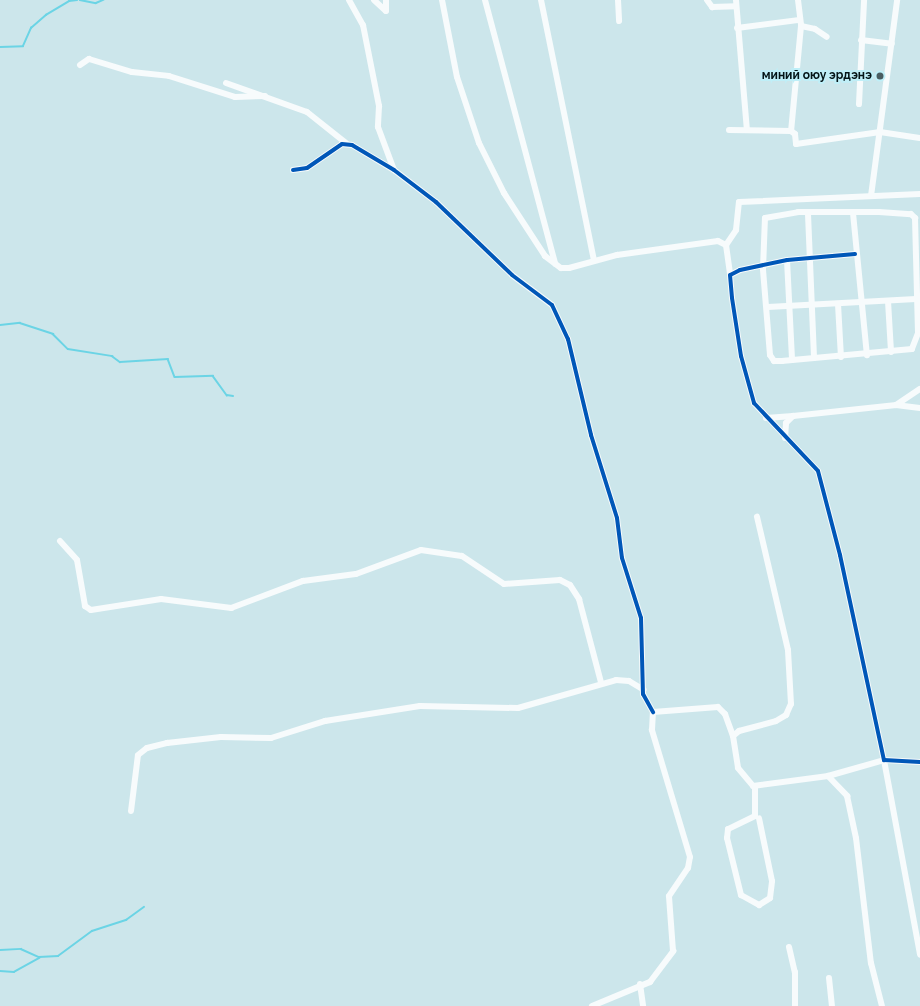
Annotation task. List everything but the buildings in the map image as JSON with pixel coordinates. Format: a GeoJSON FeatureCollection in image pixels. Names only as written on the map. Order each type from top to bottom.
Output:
{"type":"FeatureCollection","features":[{"type":"Feature","properties":{"kind":"street"},"geometry":{"type":"LineString","coordinates":[[349,0],[363,25],[379,106],[378,127],[394,170]]}},
{"type":"Feature","properties":{"kind":"street"},"geometry":{"type":"LineString","coordinates":[[374,0],[386,11],[386,0]]}},
{"type":"Feature","properties":{"kind":"street"},"geometry":{"type":"LineString","coordinates":[[442,0],[457,76],[479,143],[504,193],[540,250],[555,264],[563,269],[594,261],[705,241],[726,245]]}},
{"type":"Feature","properties":{"kind":"street"},"geometry":{"type":"LineString","coordinates":[[485,0],[555,264]]}},
{"type":"Feature","properties":{"kind":"street"},"geometry":{"type":"LineString","coordinates":[[541,0],[594,261]]}},
{"type":"Feature","properties":{"kind":"street"},"geometry":{"type":"LineString","coordinates":[[618,0],[619,21]]}},
{"type":"Feature","properties":{"kind":"street"},"geometry":{"type":"LineString","coordinates":[[707,0],[712,7],[736,3],[747,130]]}},
{"type":"Feature","properties":{"kind":"street"},"geometry":{"type":"LineString","coordinates":[[798,0],[800,23],[791,131],[796,144],[880,132],[920,138]]}},
{"type":"Feature","properties":{"kind":"street"},"geometry":{"type":"LineString","coordinates":[[859,104],[864,0]]}},
{"type":"Feature","properties":{"kind":"street"},"geometry":{"type":"LineString","coordinates":[[870,196],[873,161],[880,132],[897,0]]}},
{"type":"Feature","properties":{"kind":"street"},"geometry":{"type":"LineString","coordinates":[[737,28],[800,23],[815,28],[827,37]]}},
{"type":"Feature","properties":{"kind":"street"},"geometry":{"type":"LineString","coordinates":[[861,40],[892,44]]}},
{"type":"Feature","properties":{"kind":"street"},"geometry":{"type":"LineString","coordinates":[[80,65],[89,59],[132,72],[169,76],[235,98],[265,96]]}},
{"type":"Feature","properties":{"kind":"street"},"geometry":{"type":"LineString","coordinates":[[226,83],[307,112],[346,143],[394,170],[436,202],[512,275],[546,299],[557,314],[581,387],[591,435],[617,518],[622,558],[641,618],[644,690],[654,712],[652,730],[690,857],[688,868],[669,896],[673,951],[650,982],[640,984],[592,1006]]}},
{"type":"Feature","properties":{"kind":"street"},"geometry":{"type":"LineString","coordinates":[[729,130],[791,131]]}},
{"type":"Feature","properties":{"kind":"street"},"geometry":{"type":"LineString","coordinates":[[293,170],[307,168],[346,143]]}},
{"type":"Feature","properties":{"kind":"street"},"geometry":{"type":"LineString","coordinates":[[920,194],[739,202],[736,230],[726,245],[747,384],[754,403],[766,418],[818,471],[884,760],[920,955]]}},
{"type":"Feature","properties":{"kind":"street"},"geometry":{"type":"LineString","coordinates":[[780,213],[808,214],[911,214],[915,218],[916,345],[912,349],[867,355],[774,361],[770,355],[768,306],[763,264],[764,218],[780,213]]}},
{"type":"Feature","properties":{"kind":"street"},"geometry":{"type":"LineString","coordinates":[[853,213],[855,254],[867,355]]}},
{"type":"Feature","properties":{"kind":"street"},"geometry":{"type":"LineString","coordinates":[[808,214],[808,258],[812,304],[814,358]]}},
{"type":"Feature","properties":{"kind":"street"},"geometry":{"type":"LineString","coordinates":[[730,275],[763,264],[787,260],[855,254]]}},
{"type":"Feature","properties":{"kind":"street"},"geometry":{"type":"LineString","coordinates":[[787,260],[792,360]]}},
{"type":"Feature","properties":{"kind":"street"},"geometry":{"type":"LineString","coordinates":[[768,306],[862,303],[916,299]]}},
{"type":"Feature","properties":{"kind":"street"},"geometry":{"type":"LineString","coordinates":[[888,301],[891,352]]}},
{"type":"Feature","properties":{"kind":"street"},"geometry":{"type":"LineString","coordinates":[[838,304],[841,357]]}},
{"type":"Feature","properties":{"kind":"street"},"geometry":{"type":"LineString","coordinates":[[896,405],[920,389]]}},
{"type":"Feature","properties":{"kind":"street"},"geometry":{"type":"LineString","coordinates":[[766,418],[896,405],[920,408]]}},
{"type":"Feature","properties":{"kind":"street"},"geometry":{"type":"LineString","coordinates":[[785,438],[786,423],[793,416]]}},
{"type":"Feature","properties":{"kind":"street"},"geometry":{"type":"LineString","coordinates":[[733,736],[739,731],[769,725],[786,715],[791,704],[788,650],[757,517]]}},
{"type":"Feature","properties":{"kind":"street"},"geometry":{"type":"LineString","coordinates":[[60,541],[77,560],[85,606],[91,610],[160,599],[231,608],[302,581],[356,574],[421,550],[462,556],[504,584],[560,580],[570,586],[578,599],[601,682]]}},
{"type":"Feature","properties":{"kind":"street"},"geometry":{"type":"LineString","coordinates":[[131,811],[135,768],[138,755],[147,748],[196,739],[278,736],[324,721],[420,706],[523,708],[601,682],[629,681],[644,690]]}},
{"type":"Feature","properties":{"kind":"street"},"geometry":{"type":"LineString","coordinates":[[654,712],[716,706],[725,714],[733,736],[738,768],[755,786],[755,816],[728,829],[727,838],[741,895],[760,905],[770,898],[772,881],[759,818]]}},
{"type":"Feature","properties":{"kind":"street"},"geometry":{"type":"LineString","coordinates":[[755,786],[828,776],[884,760],[920,762]]}},
{"type":"Feature","properties":{"kind":"street"},"geometry":{"type":"LineString","coordinates":[[828,776],[847,796],[871,963],[882,1006]]}},
{"type":"Feature","properties":{"kind":"street"},"geometry":{"type":"LineString","coordinates":[[789,947],[795,972],[795,1006]]}},
{"type":"Feature","properties":{"kind":"street"},"geometry":{"type":"LineString","coordinates":[[829,978],[832,1006]]}},
{"type":"Feature","properties":{"kind":"street"},"geometry":{"type":"LineString","coordinates":[[640,984],[643,1006]]}},
{"type":"Feature","properties":{"kind":"waterway"},"geometry":{"type":"LineString","coordinates":[[0,47],[23,46],[31,28],[46,15],[69,1],[77,0]]}},
{"type":"Feature","properties":{"kind":"waterway"},"geometry":{"type":"LineString","coordinates":[[80,0],[96,3],[103,0]]}},
{"type":"Feature","properties":{"kind":"waterway"},"geometry":{"type":"LineString","coordinates":[[0,325],[20,323],[53,334],[68,349],[112,356],[120,362],[168,359],[175,377],[213,376],[227,395],[233,396]]}},
{"type":"Feature","properties":{"kind":"waterway"},"geometry":{"type":"LineString","coordinates":[[0,950],[21,949],[39,957],[58,956],[92,931],[126,920],[144,907]]}},
{"type":"Feature","properties":{"kind":"waterway"},"geometry":{"type":"LineString","coordinates":[[0,971],[14,972],[39,958]]}},
{"type":"Feature","properties":{"kind":"cycle path"},"geometry":{"type":"LineString","coordinates":[[293,170],[307,168],[342,144],[352,145],[394,170],[436,202],[512,275],[552,305],[568,339],[591,435],[617,518],[622,558],[641,618],[643,694],[653,712]]}},
{"type":"Feature","properties":{"kind":"cycle path"},"geometry":{"type":"LineString","coordinates":[[855,254],[787,260],[740,270],[730,275],[732,298],[741,356],[754,403],[818,471],[840,555],[884,760],[920,762]]}},
{"type":"Feature","properties":{"kind":"place","name":"миний оюу эрдэнэ"},"geometry":{"type":"Point","coordinates":[880,76]}}]}
